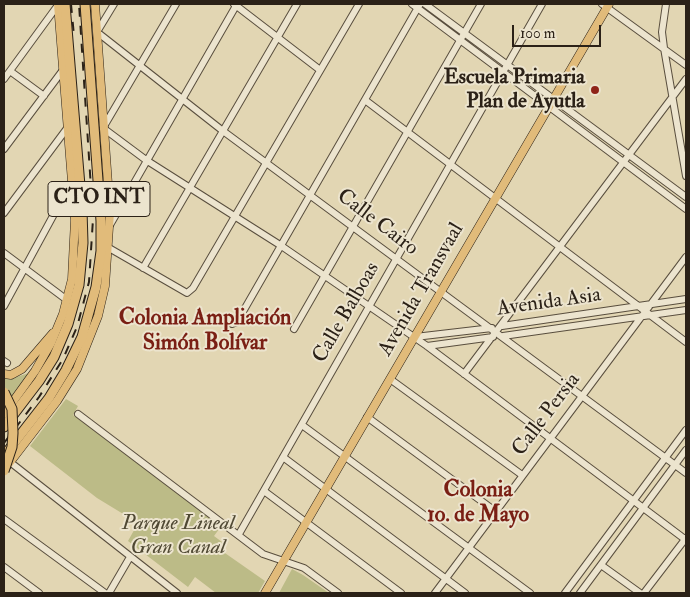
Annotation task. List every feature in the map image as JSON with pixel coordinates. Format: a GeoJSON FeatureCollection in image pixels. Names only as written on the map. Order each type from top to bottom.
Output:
{"type":"FeatureCollection","features":[{"type":"Feature","properties":{"kind":"highway","name":"CTO INT"},"geometry":{"type":"LineString","coordinates":[[4,427],[18,402],[39,381],[59,346],[75,303],[81,266],[81,187],[59,4]]}},
{"type":"Feature","properties":{"kind":"highway","name":"CTO INT"},"geometry":{"type":"LineString","coordinates":[[7,459],[39,418],[79,344],[88,320],[99,267],[101,221],[85,4]]}},
{"type":"Feature","properties":{"kind":"highway"},"geometry":{"type":"LineString","coordinates":[[4,392],[12,409],[13,433],[12,447],[4,471]]}},
{"type":"Feature","properties":{"kind":"main road","name":"CTO INT"},"geometry":{"type":"LineString","coordinates":[[4,414],[18,402],[36,371],[57,328],[72,279],[75,240],[59,4]]}},
{"type":"Feature","properties":{"kind":"main road","name":"CTO INT"},"geometry":{"type":"LineString","coordinates":[[39,418],[70,381],[90,339],[102,302],[110,225],[95,4]]}},
{"type":"Feature","properties":{"kind":"main road","name":"Avenida Transvaal"},"geometry":{"type":"LineString","coordinates":[[265,593],[442,292],[606,5]]}},
{"type":"Feature","properties":{"kind":"main road"},"geometry":{"type":"LineString","coordinates":[[4,374],[11,375],[26,366],[57,328]]}},
{"type":"Feature","properties":{"kind":"main road","name":"CTO INT"},"geometry":{"type":"LineString","coordinates":[[4,471],[7,459]]}},
{"type":"Feature","properties":{"kind":"street"},"geometry":{"type":"LineString","coordinates":[[4,79],[59,4]]}},
{"type":"Feature","properties":{"kind":"street"},"geometry":{"type":"LineString","coordinates":[[97,32],[114,4]]}},
{"type":"Feature","properties":{"kind":"street"},"geometry":{"type":"LineString","coordinates":[[176,4],[103,128],[146,160],[280,245],[415,337],[548,439],[686,539],[644,593]]}},
{"type":"Feature","properties":{"kind":"street"},"geometry":{"type":"LineString","coordinates":[[110,225],[183,99],[235,4],[320,70]]}},
{"type":"Feature","properties":{"kind":"street"},"geometry":{"type":"LineString","coordinates":[[143,268],[191,189],[297,4]]}},
{"type":"Feature","properties":{"kind":"street"},"geometry":{"type":"LineString","coordinates":[[109,248],[187,293],[193,288],[359,4]]}},
{"type":"Feature","properties":{"kind":"street"},"geometry":{"type":"LineString","coordinates":[[426,4],[504,71],[629,155],[686,197]]}},
{"type":"Feature","properties":{"kind":"street"},"geometry":{"type":"LineString","coordinates":[[294,329],[481,4]]}},
{"type":"Feature","properties":{"kind":"street","name":"Calle Balboas"},"geometry":{"type":"LineString","coordinates":[[239,534],[542,4]]}},
{"type":"Feature","properties":{"kind":"street"},"geometry":{"type":"LineString","coordinates":[[666,4],[662,32],[686,176]]}},
{"type":"Feature","properties":{"kind":"street"},"geometry":{"type":"LineString","coordinates":[[220,317],[231,324],[237,322],[365,100],[417,5],[508,65],[550,102],[686,209]]}},
{"type":"Feature","properties":{"kind":"street"},"geometry":{"type":"LineString","coordinates":[[606,5],[686,65]]}},
{"type":"Feature","properties":{"kind":"street","name":"Calle Cairo"},"geometry":{"type":"LineString","coordinates":[[97,32],[138,66],[224,131],[686,473]]}},
{"type":"Feature","properties":{"kind":"street"},"geometry":{"type":"LineString","coordinates":[[4,149],[63,70]]}},
{"type":"Feature","properties":{"kind":"street"},"geometry":{"type":"LineString","coordinates":[[10,71],[44,96]]}},
{"type":"Feature","properties":{"kind":"street"},"geometry":{"type":"LineString","coordinates":[[502,326],[686,79]]}},
{"type":"Feature","properties":{"kind":"street"},"geometry":{"type":"LineString","coordinates":[[365,100],[646,315],[686,342]]}},
{"type":"Feature","properties":{"kind":"street"},"geometry":{"type":"LineString","coordinates":[[4,213],[68,127]]}},
{"type":"Feature","properties":{"kind":"street"},"geometry":{"type":"LineString","coordinates":[[4,306],[72,180]]}},
{"type":"Feature","properties":{"kind":"street"},"geometry":{"type":"LineString","coordinates":[[4,253],[67,300]]}},
{"type":"Feature","properties":{"kind":"street","name":"Calle Persia"},"geometry":{"type":"LineString","coordinates":[[435,593],[581,395],[646,315],[651,304],[686,257]]}},
{"type":"Feature","properties":{"kind":"street","name":"Avenida Asia"},"geometry":{"type":"LineString","coordinates":[[415,337],[493,330],[502,326],[686,299]]}},
{"type":"Feature","properties":{"kind":"street","name":"Avenida Asia"},"geometry":{"type":"LineString","coordinates":[[427,346],[686,310]]}},
{"type":"Feature","properties":{"kind":"street"},"geometry":{"type":"LineString","coordinates":[[464,374],[491,338],[493,330]]}},
{"type":"Feature","properties":{"kind":"street"},"geometry":{"type":"LineString","coordinates":[[390,379],[522,475]]}},
{"type":"Feature","properties":{"kind":"street"},"geometry":{"type":"LineString","coordinates":[[78,414],[263,554],[304,568],[338,593]]}},
{"type":"Feature","properties":{"kind":"street"},"geometry":{"type":"LineString","coordinates":[[367,417],[495,511]]}},
{"type":"Feature","properties":{"kind":"street"},"geometry":{"type":"LineString","coordinates":[[302,425],[530,593]]}},
{"type":"Feature","properties":{"kind":"street"},"geometry":{"type":"LineString","coordinates":[[565,593],[686,430]]}},
{"type":"Feature","properties":{"kind":"street"},"geometry":{"type":"LineString","coordinates":[[580,593],[686,450]]}},
{"type":"Feature","properties":{"kind":"street"},"geometry":{"type":"LineString","coordinates":[[283,457],[466,593]]}},
{"type":"Feature","properties":{"kind":"street"},"geometry":{"type":"LineString","coordinates":[[7,459],[177,593]]}},
{"type":"Feature","properties":{"kind":"street"},"geometry":{"type":"LineString","coordinates":[[264,491],[401,593]]}},
{"type":"Feature","properties":{"kind":"street"},"geometry":{"type":"LineString","coordinates":[[4,519],[105,593]]}},
{"type":"Feature","properties":{"kind":"street"},"geometry":{"type":"LineString","coordinates":[[109,593],[130,557]]}},
{"type":"Feature","properties":{"kind":"street"},"geometry":{"type":"LineString","coordinates":[[602,565],[640,593]]}},
{"type":"Feature","properties":{"kind":"street"},"geometry":{"type":"LineString","coordinates":[[4,567],[39,593]]}},
{"type":"Feature","properties":{"kind":"green space"},"geometry":{"type":"Polygon","coordinates":[[[29,373],[6,404],[4,403],[4,377],[16,377],[29,373]]]}},
{"type":"Feature","properties":{"kind":"green space","name":"Parque Lineal Gran Canal"},"geometry":{"type":"Polygon","coordinates":[[[66,399],[78,406],[73,415],[222,525],[214,536],[226,545],[222,551],[265,581],[258,593],[216,593],[195,577],[188,587],[128,541],[138,523],[97,498],[30,446],[66,399]]]}},
{"type":"Feature","properties":{"kind":"green space","name":"Parque Lineal Gran Canal"},"geometry":{"type":"Polygon","coordinates":[[[292,569],[303,575],[329,593],[279,593],[292,569]]]}},
{"type":"Feature","properties":{"kind":"railway"},"geometry":{"type":"LineString","coordinates":[[71,4],[74,36]]}},
{"type":"Feature","properties":{"kind":"railway"},"geometry":{"type":"LineString","coordinates":[[4,443],[39,397],[63,359],[77,327],[89,282],[93,219],[79,4]]}},
{"type":"Feature","properties":{"kind":"place","name":"Escuela Primaria Plan de Ayutla"},"geometry":{"type":"Point","coordinates":[595,90]}},
{"type":"Feature","properties":{"kind":"district","name":"Colonia Ampliación Simón Bolívar"},"geometry":{"type":"Point","coordinates":[205,332]}},
{"type":"Feature","properties":{"kind":"district","name":"Colonia 1o. de Mayo"},"geometry":{"type":"Point","coordinates":[478,504]}}]}
